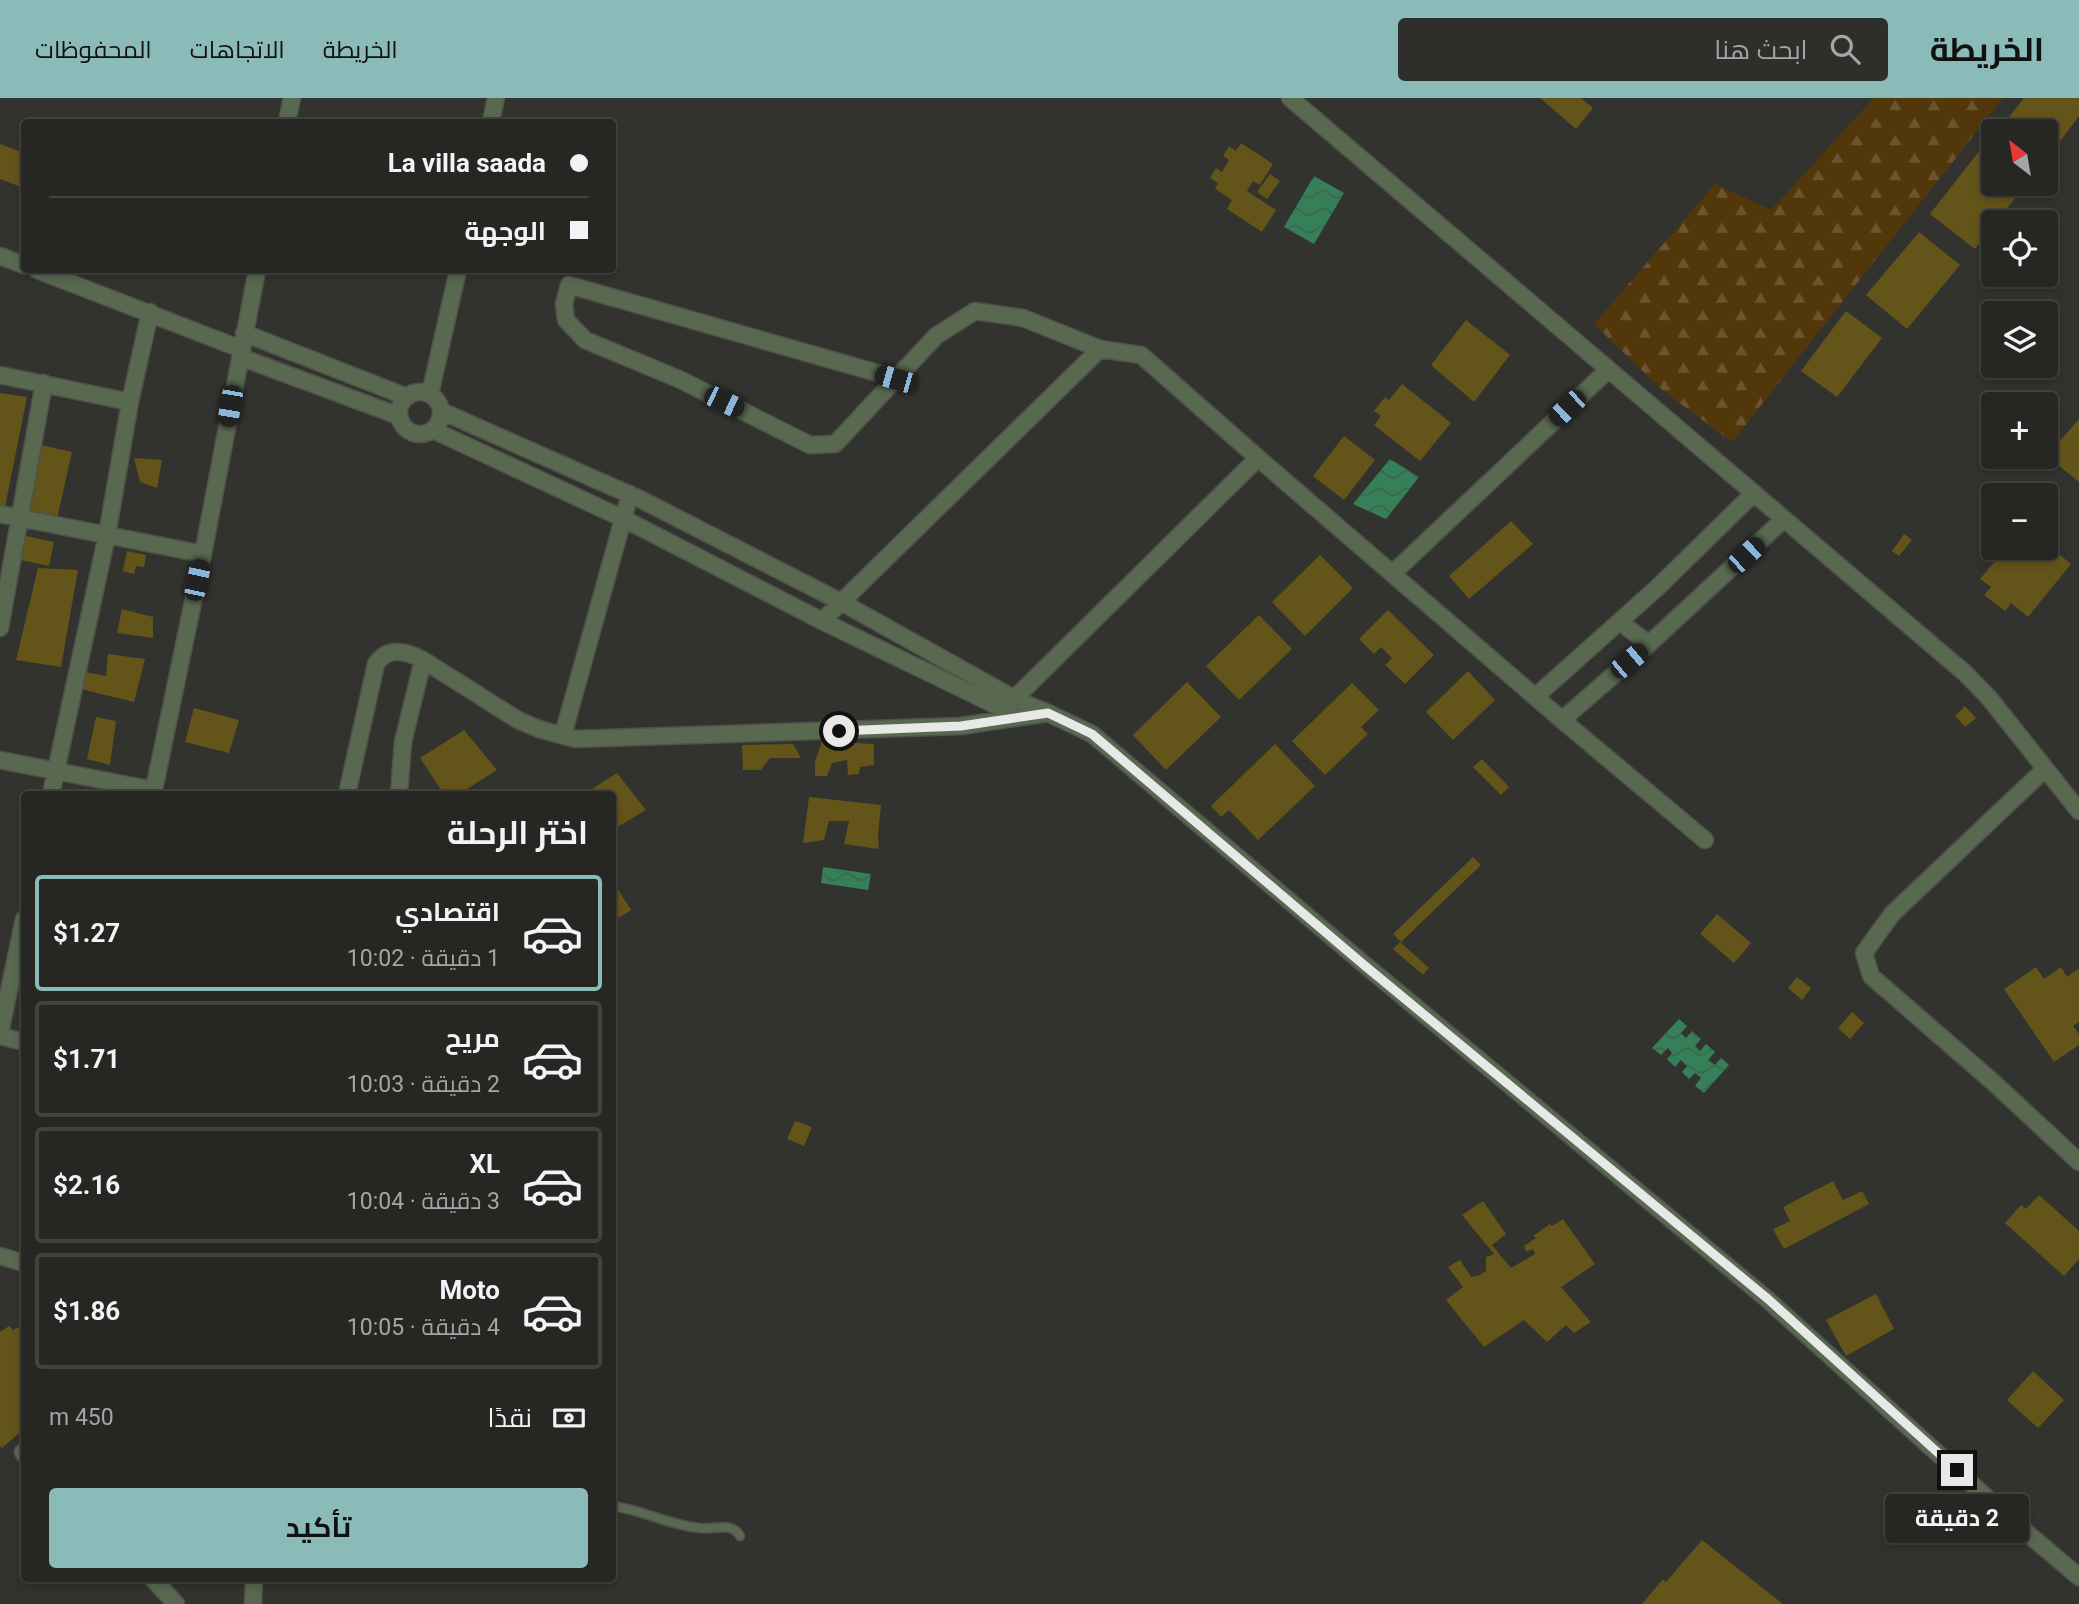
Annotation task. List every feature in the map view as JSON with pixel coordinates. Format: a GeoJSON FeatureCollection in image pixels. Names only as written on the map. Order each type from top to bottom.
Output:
{"type":"FeatureCollection","features":[{"type":"Feature","properties":{"kind":"street"},"geometry":{"type":"LineString","coordinates":[[288,119],[292,98]]}},
{"type":"Feature","properties":{"kind":"street"},"geometry":{"type":"LineString","coordinates":[[492,119],[496,98]]}},
{"type":"Feature","properties":{"kind":"street"},"geometry":{"type":"LineString","coordinates":[[1290,98],[1966,674],[1990,699],[2079,811]]}},
{"type":"Feature","properties":{"kind":"street"},"geometry":{"type":"LineString","coordinates":[[0,256],[21,264]]}},
{"type":"Feature","properties":{"kind":"street"},"geometry":{"type":"LineString","coordinates":[[45,273],[241,346],[399,416]]}},
{"type":"Feature","properties":{"kind":"street"},"geometry":{"type":"LineString","coordinates":[[153,791],[203,554],[256,273]]}},
{"type":"Feature","properties":{"kind":"street"},"geometry":{"type":"LineString","coordinates":[[430,394],[457,273]]}},
{"type":"Feature","properties":{"kind":"street"},"geometry":{"type":"LineString","coordinates":[[895,379],[569,285],[564,304],[566,320],[585,340],[681,380],[810,445],[835,444],[936,336],[975,311],[1023,318],[1100,349],[1141,355],[1392,574],[1705,840]]}},
{"type":"Feature","properties":{"kind":"street"},"geometry":{"type":"LineString","coordinates":[[52,791],[107,535],[130,402],[150,312]]}},
{"type":"Feature","properties":{"kind":"street"},"geometry":{"type":"LineString","coordinates":[[241,346],[407,397]]}},
{"type":"Feature","properties":{"kind":"street"},"geometry":{"type":"LineString","coordinates":[[822,621],[1100,349]]}},
{"type":"Feature","properties":{"kind":"street"},"geometry":{"type":"LineString","coordinates":[[1392,574],[1608,370]]}},
{"type":"Feature","properties":{"kind":"street"},"geometry":{"type":"LineString","coordinates":[[0,375],[130,402]]}},
{"type":"Feature","properties":{"kind":"street"},"geometry":{"type":"LineString","coordinates":[[0,628],[44,383]]}},
{"type":"Feature","properties":{"kind":"street"},"geometry":{"type":"LineString","coordinates":[[422,392],[430,394],[436,399],[441,411],[440,422],[433,430],[420,435],[412,433],[405,428],[399,416],[401,404],[407,397],[422,392]]}},
{"type":"Feature","properties":{"kind":"street"},"geometry":{"type":"LineString","coordinates":[[441,411],[630,495],[841,602],[1010,709]]}},
{"type":"Feature","properties":{"kind":"street"},"geometry":{"type":"LineString","coordinates":[[433,430],[624,519],[822,621],[1010,709],[1048,713],[1092,734],[1364,965],[1768,1299],[2008,1517],[2079,1577]]}},
{"type":"Feature","properties":{"kind":"street"},"geometry":{"type":"LineString","coordinates":[[348,791],[376,664],[382,656],[391,651],[423,660],[517,720],[575,739],[961,726],[1010,709],[1258,458]]}},
{"type":"Feature","properties":{"kind":"street"},"geometry":{"type":"LineString","coordinates":[[1535,696],[1620,622],[1754,493]]}},
{"type":"Feature","properties":{"kind":"street"},"geometry":{"type":"LineString","coordinates":[[563,735],[630,495]]}},
{"type":"Feature","properties":{"kind":"street"},"geometry":{"type":"LineString","coordinates":[[0,513],[203,554]]}},
{"type":"Feature","properties":{"kind":"street"},"geometry":{"type":"LineString","coordinates":[[1562,720],[1784,519]]}},
{"type":"Feature","properties":{"kind":"street"},"geometry":{"type":"LineString","coordinates":[[1620,622],[1649,644]]}},
{"type":"Feature","properties":{"kind":"street"},"geometry":{"type":"LineString","coordinates":[[399,791],[403,743],[423,660]]}},
{"type":"Feature","properties":{"kind":"street"},"geometry":{"type":"LineString","coordinates":[[0,760],[148,791]]}},
{"type":"Feature","properties":{"kind":"street"},"geometry":{"type":"LineString","coordinates":[[2045,769],[1892,914],[1864,953],[1871,976],[1993,1082],[2079,1162]]}},
{"type":"Feature","properties":{"kind":"street"},"geometry":{"type":"LineString","coordinates":[[21,933],[0,1034],[21,1041]]}},
{"type":"Feature","properties":{"kind":"street"},"geometry":{"type":"LineString","coordinates":[[0,1256],[21,1262]]}},
{"type":"Feature","properties":{"kind":"street"},"geometry":{"type":"LineString","coordinates":[[156,1582],[176,1604]]}},
{"type":"Feature","properties":{"kind":"street"},"geometry":{"type":"LineString","coordinates":[[253,1604],[254,1582]]}},
{"type":"Feature","properties":{"kind":"lane"},"geometry":{"type":"LineString","coordinates":[[616,1507],[702,1529],[734,1528],[740,1536]]}},
{"type":"Feature","properties":{"kind":"green space"},"geometry":{"type":"Polygon","coordinates":[[[1874,98],[2003,98],[1986,119],[1981,119],[1981,126],[1732,442],[1661,389],[1594,324],[1715,184],[1771,210],[1874,98]]]}},
{"type":"Feature","properties":{"kind":"water"},"geometry":{"type":"Polygon","coordinates":[[[1314,176],[1344,193],[1314,244],[1284,227],[1314,176]]]}},
{"type":"Feature","properties":{"kind":"water"},"geometry":{"type":"Polygon","coordinates":[[[1390,459],[1419,477],[1386,519],[1353,504],[1390,459]]]}},
{"type":"Feature","properties":{"kind":"water"},"geometry":{"type":"Polygon","coordinates":[[[823,867],[871,874],[868,890],[821,883],[823,867]]]}},
{"type":"Feature","properties":{"kind":"water"},"geometry":{"type":"Polygon","coordinates":[[[1679,1019],[1687,1026],[1681,1033],[1686,1038],[1692,1031],[1701,1039],[1695,1046],[1700,1051],[1706,1044],[1715,1052],[1708,1060],[1715,1065],[1721,1058],[1729,1065],[1704,1093],[1695,1086],[1701,1078],[1695,1073],[1689,1079],[1682,1072],[1687,1066],[1681,1060],[1675,1067],[1667,1059],[1672,1053],[1668,1048],[1661,1055],[1652,1048],[1679,1019]]]}},
{"type":"Feature","properties":{"kind":"building"},"geometry":{"type":"Polygon","coordinates":[[[1540,98],[1581,98],[1593,108],[1576,129],[1540,98]]]}},
{"type":"Feature","properties":{"kind":"building"},"geometry":{"type":"Polygon","coordinates":[[[2024,98],[2079,98],[2079,116],[2058,144],[2058,119],[2007,119],[2024,98]]]}},
{"type":"Feature","properties":{"kind":"building"},"geometry":{"type":"Polygon","coordinates":[[[1241,143],[1273,164],[1260,185],[1253,181],[1247,191],[1276,210],[1262,232],[1227,209],[1232,200],[1215,189],[1218,183],[1210,178],[1216,168],[1222,172],[1229,160],[1223,156],[1229,146],[1236,151],[1241,143]]]}},
{"type":"Feature","properties":{"kind":"building"},"geometry":{"type":"Polygon","coordinates":[[[0,144],[21,152],[21,187],[0,179],[0,144]]]}},
{"type":"Feature","properties":{"kind":"building"},"geometry":{"type":"Polygon","coordinates":[[[1981,149],[1981,196],[2017,196],[2006,210],[1981,210],[1981,241],[1975,249],[1930,214],[1981,149]]]}},
{"type":"Feature","properties":{"kind":"building"},"geometry":{"type":"Polygon","coordinates":[[[1270,174],[1280,181],[1267,199],[1257,192],[1270,174]]]}},
{"type":"Feature","properties":{"kind":"building"},"geometry":{"type":"Polygon","coordinates":[[[1919,232],[1960,265],[1907,329],[1866,295],[1919,232]]]}},
{"type":"Feature","properties":{"kind":"building"},"geometry":{"type":"Polygon","coordinates":[[[1846,311],[1882,338],[1837,397],[1801,371],[1846,311]]]}},
{"type":"Feature","properties":{"kind":"building"},"geometry":{"type":"Polygon","coordinates":[[[1466,320],[1510,355],[1474,402],[1431,365],[1466,320]]]}},
{"type":"Feature","properties":{"kind":"building"},"geometry":{"type":"Polygon","coordinates":[[[1402,384],[1451,423],[1420,461],[1374,425],[1381,416],[1374,411],[1385,397],[1389,400],[1402,384]]]}},
{"type":"Feature","properties":{"kind":"building"},"geometry":{"type":"Polygon","coordinates":[[[0,393],[27,397],[5,507],[0,505],[0,393]]]}},
{"type":"Feature","properties":{"kind":"building"},"geometry":{"type":"Polygon","coordinates":[[[2079,419],[2079,482],[2058,465],[2058,443],[2079,419]]]}},
{"type":"Feature","properties":{"kind":"building"},"geometry":{"type":"Polygon","coordinates":[[[1344,436],[1375,460],[1344,500],[1313,476],[1344,436]]]}},
{"type":"Feature","properties":{"kind":"building"},"geometry":{"type":"Polygon","coordinates":[[[41,445],[72,452],[57,519],[26,513],[41,445]]]}},
{"type":"Feature","properties":{"kind":"building"},"geometry":{"type":"Polygon","coordinates":[[[134,458],[162,460],[157,488],[140,482],[134,458]]]}},
{"type":"Feature","properties":{"kind":"building"},"geometry":{"type":"Polygon","coordinates":[[[1511,521],[1533,544],[1469,599],[1449,576],[1511,521]]]}},
{"type":"Feature","properties":{"kind":"building"},"geometry":{"type":"Polygon","coordinates":[[[1904,534],[1912,540],[1899,556],[1892,551],[1904,534]]]}},
{"type":"Feature","properties":{"kind":"building"},"geometry":{"type":"Polygon","coordinates":[[[21,535],[54,542],[49,566],[16,559],[21,535]]]}},
{"type":"Feature","properties":{"kind":"building"},"geometry":{"type":"Polygon","coordinates":[[[127,551],[146,555],[144,567],[136,566],[134,574],[123,571],[127,551]]]}},
{"type":"Feature","properties":{"kind":"building"},"geometry":{"type":"Polygon","coordinates":[[[2058,554],[2071,564],[2028,617],[2011,603],[2005,611],[1984,595],[1991,587],[1980,579],[1996,560],[2058,560],[2058,554]]]}},
{"type":"Feature","properties":{"kind":"building"},"geometry":{"type":"Polygon","coordinates":[[[1320,555],[1353,588],[1305,636],[1272,602],[1320,555]]]}},
{"type":"Feature","properties":{"kind":"building"},"geometry":{"type":"Polygon","coordinates":[[[38,568],[78,570],[61,667],[16,660],[38,568]]]}},
{"type":"Feature","properties":{"kind":"building"},"geometry":{"type":"Polygon","coordinates":[[[122,609],[153,617],[153,638],[117,633],[122,609]]]}},
{"type":"Feature","properties":{"kind":"building"},"geometry":{"type":"Polygon","coordinates":[[[1388,610],[1434,655],[1405,684],[1385,665],[1392,658],[1381,647],[1374,654],[1359,639],[1388,610]]]}},
{"type":"Feature","properties":{"kind":"building"},"geometry":{"type":"Polygon","coordinates":[[[1259,615],[1292,649],[1239,700],[1206,666],[1259,615]]]}},
{"type":"Feature","properties":{"kind":"building"},"geometry":{"type":"Polygon","coordinates":[[[108,654],[145,659],[134,702],[81,689],[85,672],[106,676],[108,654]]]}},
{"type":"Feature","properties":{"kind":"building"},"geometry":{"type":"Polygon","coordinates":[[[1468,671],[1495,700],[1453,740],[1426,712],[1468,671]]]}},
{"type":"Feature","properties":{"kind":"building"},"geometry":{"type":"Polygon","coordinates":[[[1187,682],[1221,717],[1166,770],[1133,735],[1187,682]]]}},
{"type":"Feature","properties":{"kind":"building"},"geometry":{"type":"Polygon","coordinates":[[[1352,683],[1379,710],[1361,727],[1368,734],[1325,775],[1292,741],[1352,683]]]}},
{"type":"Feature","properties":{"kind":"building"},"geometry":{"type":"Polygon","coordinates":[[[1965,706],[1976,718],[1965,727],[1955,716],[1965,706]]]}},
{"type":"Feature","properties":{"kind":"building"},"geometry":{"type":"Polygon","coordinates":[[[194,708],[239,720],[229,753],[185,742],[194,708]]]}},
{"type":"Feature","properties":{"kind":"building"},"geometry":{"type":"Polygon","coordinates":[[[96,717],[116,721],[110,765],[87,759],[96,717]]]}},
{"type":"Feature","properties":{"kind":"building"},"geometry":{"type":"Polygon","coordinates":[[[464,730],[497,770],[464,791],[442,791],[420,758],[464,730]]]}},
{"type":"Feature","properties":{"kind":"building"},"geometry":{"type":"Polygon","coordinates":[[[822,741],[874,744],[874,765],[860,767],[859,774],[848,775],[847,760],[832,763],[827,776],[815,776],[815,762],[822,741]]]}},
{"type":"Feature","properties":{"kind":"building"},"geometry":{"type":"Polygon","coordinates":[[[793,744],[801,758],[770,758],[761,770],[743,770],[742,745],[793,744]]]}},
{"type":"Feature","properties":{"kind":"building"},"geometry":{"type":"Polygon","coordinates":[[[1275,744],[1315,786],[1258,840],[1229,810],[1221,817],[1211,806],[1275,744]]]}},
{"type":"Feature","properties":{"kind":"building"},"geometry":{"type":"Polygon","coordinates":[[[1482,759],[1509,787],[1501,795],[1473,767],[1482,759]]]}},
{"type":"Feature","properties":{"kind":"building"},"geometry":{"type":"Polygon","coordinates":[[[617,773],[646,810],[616,828],[616,791],[589,791],[617,773]]]}},
{"type":"Feature","properties":{"kind":"building"},"geometry":{"type":"Polygon","coordinates":[[[809,797],[881,805],[879,849],[844,844],[849,821],[829,821],[824,840],[803,843],[809,797]]]}},
{"type":"Feature","properties":{"kind":"building"},"geometry":{"type":"Polygon","coordinates":[[[1473,857],[1481,865],[1401,942],[1393,934],[1473,857]]]}},
{"type":"Feature","properties":{"kind":"building"},"geometry":{"type":"Polygon","coordinates":[[[616,886],[631,910],[616,919],[616,886]]]}},
{"type":"Feature","properties":{"kind":"building"},"geometry":{"type":"Polygon","coordinates":[[[1717,914],[1751,943],[1734,963],[1700,934],[1717,914]]]}},
{"type":"Feature","properties":{"kind":"building"},"geometry":{"type":"Polygon","coordinates":[[[1400,942],[1429,968],[1423,975],[1393,949],[1400,942]]]}},
{"type":"Feature","properties":{"kind":"building"},"geometry":{"type":"Polygon","coordinates":[[[2036,967],[2044,979],[2061,967],[2067,977],[2078,969],[2079,971],[2079,1022],[2073,1026],[2079,1034],[2079,1045],[2054,1062],[2004,989],[2036,967]]]}},
{"type":"Feature","properties":{"kind":"building"},"geometry":{"type":"Polygon","coordinates":[[[1797,977],[1811,988],[1802,1000],[1788,988],[1797,977]]]}},
{"type":"Feature","properties":{"kind":"building"},"geometry":{"type":"Polygon","coordinates":[[[1852,1012],[1864,1023],[1850,1039],[1838,1028],[1852,1012]]]}},
{"type":"Feature","properties":{"kind":"building"},"geometry":{"type":"Polygon","coordinates":[[[795,1121],[812,1127],[804,1146],[787,1139],[795,1121]]]}},
{"type":"Feature","properties":{"kind":"building"},"geometry":{"type":"Polygon","coordinates":[[[1833,1181],[1843,1200],[1862,1191],[1869,1204],[1784,1249],[1773,1229],[1790,1221],[1783,1207],[1833,1181]]]}},
{"type":"Feature","properties":{"kind":"building"},"geometry":{"type":"Polygon","coordinates":[[[2039,1195],[2079,1231],[2079,1259],[2064,1276],[2005,1223],[2021,1205],[2026,1209],[2039,1195]]]}},
{"type":"Feature","properties":{"kind":"building"},"geometry":{"type":"Polygon","coordinates":[[[1483,1201],[1506,1234],[1492,1245],[1511,1268],[1535,1254],[1533,1249],[1526,1252],[1524,1246],[1536,1238],[1533,1236],[1563,1219],[1595,1264],[1561,1287],[1591,1322],[1574,1333],[1566,1325],[1547,1342],[1524,1320],[1484,1347],[1446,1300],[1463,1287],[1448,1267],[1460,1260],[1471,1277],[1478,1276],[1486,1271],[1486,1257],[1494,1254],[1462,1215],[1483,1201]]]}},
{"type":"Feature","properties":{"kind":"building"},"geometry":{"type":"Polygon","coordinates":[[[1876,1294],[1894,1329],[1846,1356],[1826,1320],[1876,1294]]]}},
{"type":"Feature","properties":{"kind":"building"},"geometry":{"type":"Polygon","coordinates":[[[9,1326],[13,1330],[21,1326],[21,1432],[2,1448],[0,1332],[9,1326]]]}},
{"type":"Feature","properties":{"kind":"building"},"geometry":{"type":"Polygon","coordinates":[[[2033,1371],[2064,1400],[2038,1428],[2007,1400],[2033,1371]]]}},
{"type":"Feature","properties":{"kind":"building"},"geometry":{"type":"Polygon","coordinates":[[[1702,1540],[1783,1604],[1642,1604],[1663,1579],[1666,1582],[1702,1540]]]}},
{"type":"Feature","properties":{"kind":"route"},"geometry":{"type":"LineString","coordinates":[[839,731],[961,726],[1048,713],[1092,734],[1364,965],[1768,1299],[1957,1470]]}}]}
